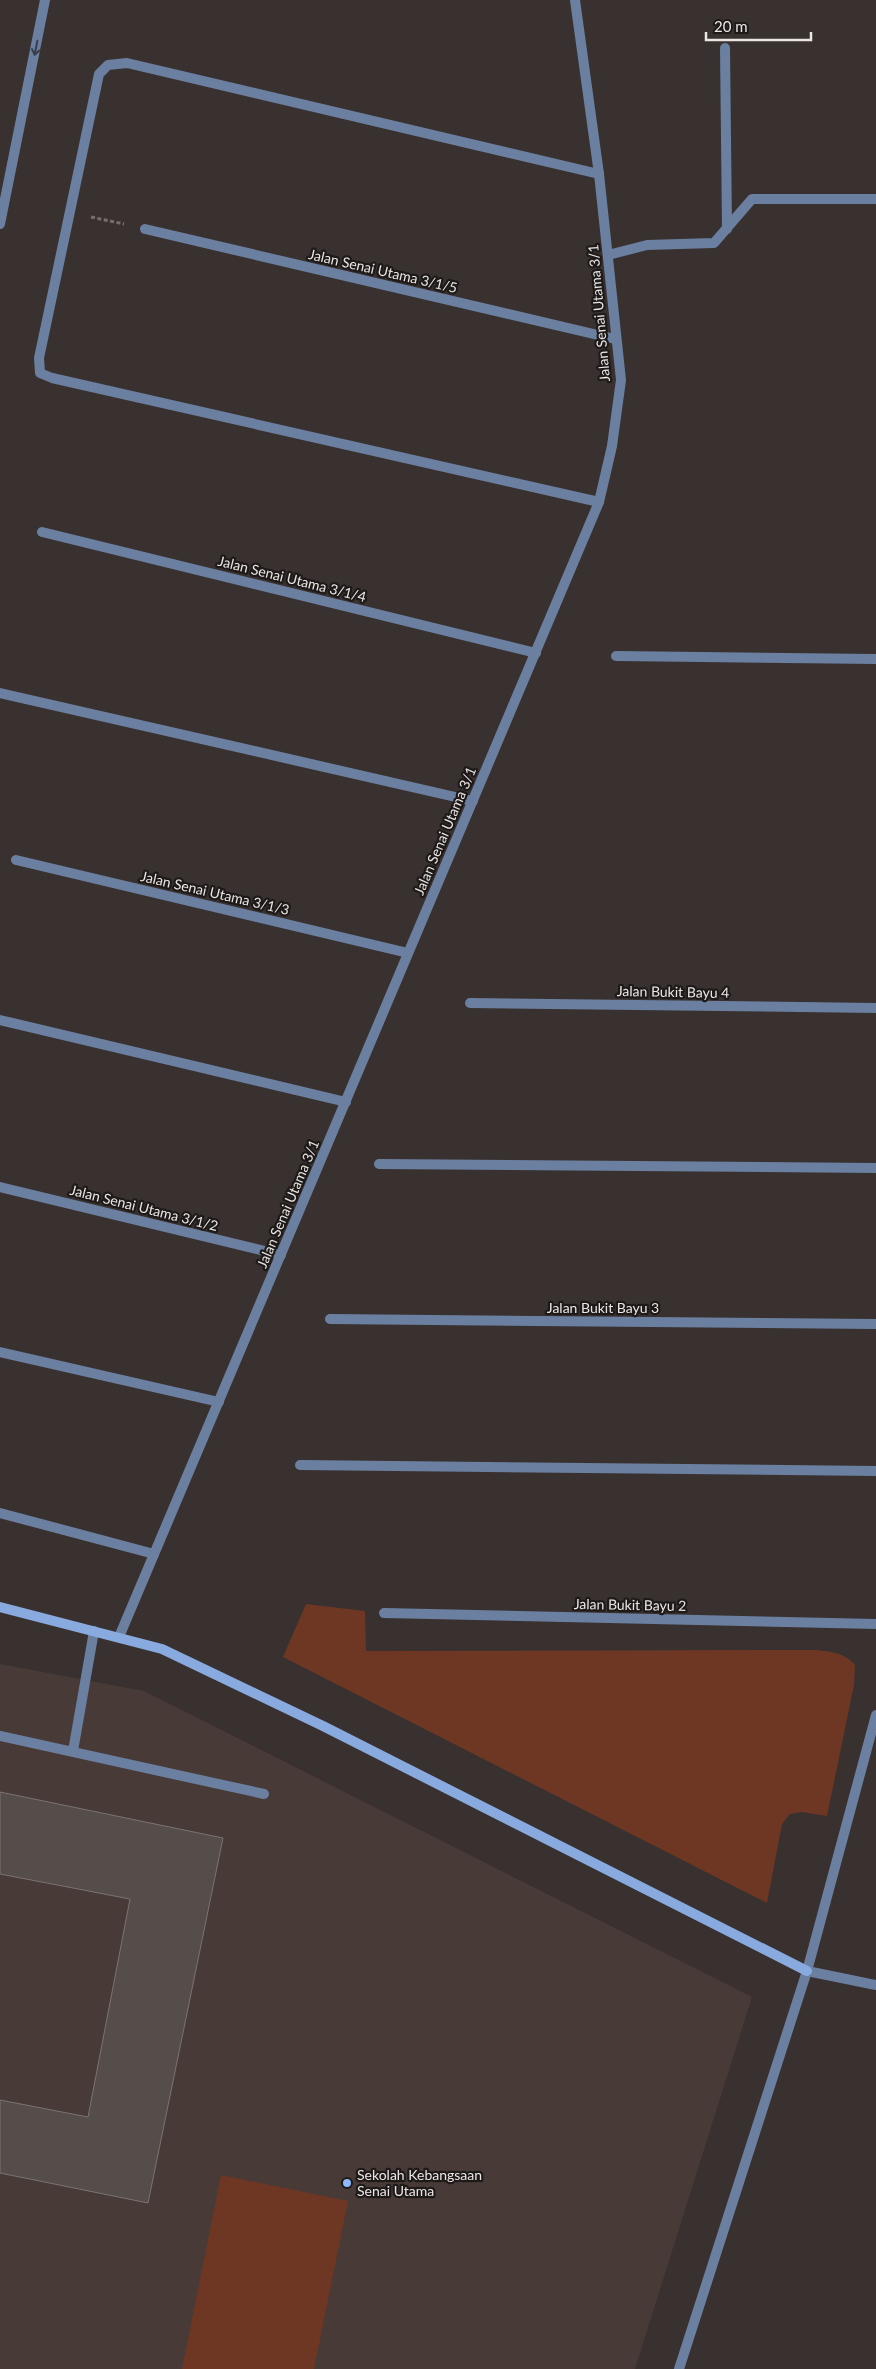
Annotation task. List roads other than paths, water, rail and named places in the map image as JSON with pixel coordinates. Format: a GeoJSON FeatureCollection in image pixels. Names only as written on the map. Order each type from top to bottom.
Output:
{"type":"FeatureCollection","features":[{"type":"Feature","properties":{"kind":"street"},"geometry":{"type":"LineString","coordinates":[[0,224],[45,0]]}},
{"type":"Feature","properties":{"kind":"street","name":"Jalan Senai Utama 3/1"},"geometry":{"type":"LineString","coordinates":[[119,1637],[599,502],[612,446],[621,380],[615,339],[600,174],[575,0]]}},
{"type":"Feature","properties":{"kind":"street"},"geometry":{"type":"LineString","coordinates":[[725,48],[727,229]]}},
{"type":"Feature","properties":{"kind":"street"},"geometry":{"type":"LineString","coordinates":[[599,502],[61,380],[40,373],[39,358],[68,212],[99,74],[108,65],[127,63],[600,174]]}},
{"type":"Feature","properties":{"kind":"street"},"geometry":{"type":"LineString","coordinates":[[608,255],[647,245],[714,244],[752,199],[876,199]]}},
{"type":"Feature","properties":{"kind":"street","name":"Jalan Senai Utama 3/1/5"},"geometry":{"type":"LineString","coordinates":[[145,229],[615,339]]}},
{"type":"Feature","properties":{"kind":"street","name":"Jalan Senai Utama 3/1/4"},"geometry":{"type":"LineString","coordinates":[[42,532],[536,653]]}},
{"type":"Feature","properties":{"kind":"street"},"geometry":{"type":"LineString","coordinates":[[616,656],[876,659]]}},
{"type":"Feature","properties":{"kind":"street"},"geometry":{"type":"LineString","coordinates":[[0,693],[473,801]]}},
{"type":"Feature","properties":{"kind":"street","name":"Jalan Senai Utama 3/1/3"},"geometry":{"type":"LineString","coordinates":[[16,860],[408,953]]}},
{"type":"Feature","properties":{"kind":"street","name":"Jalan Bukit Bayu 4"},"geometry":{"type":"LineString","coordinates":[[470,1003],[876,1008]]}},
{"type":"Feature","properties":{"kind":"street"},"geometry":{"type":"LineString","coordinates":[[0,1020],[346,1102]]}},
{"type":"Feature","properties":{"kind":"street"},"geometry":{"type":"LineString","coordinates":[[379,1164],[876,1168]]}},
{"type":"Feature","properties":{"kind":"street","name":"Jalan Senai Utama 3/1/2"},"geometry":{"type":"LineString","coordinates":[[0,1187],[281,1255]]}},
{"type":"Feature","properties":{"kind":"street","name":"Jalan Bukit Bayu 3"},"geometry":{"type":"LineString","coordinates":[[330,1319],[876,1324]]}},
{"type":"Feature","properties":{"kind":"street"},"geometry":{"type":"LineString","coordinates":[[0,1352],[219,1402]]}},
{"type":"Feature","properties":{"kind":"street"},"geometry":{"type":"LineString","coordinates":[[300,1465],[876,1471]]}},
{"type":"Feature","properties":{"kind":"street"},"geometry":{"type":"LineString","coordinates":[[0,1514],[154,1554]]}},
{"type":"Feature","properties":{"kind":"street"},"geometry":{"type":"LineString","coordinates":[[0,1607],[162,1649],[323,1726],[807,1971],[876,1985]]}},
{"type":"Feature","properties":{"kind":"street","name":"Jalan Bukit Bayu 2"},"geometry":{"type":"LineString","coordinates":[[384,1613],[876,1624]]}},
{"type":"Feature","properties":{"kind":"street"},"geometry":{"type":"LineString","coordinates":[[73,1751],[94,1631]]}},
{"type":"Feature","properties":{"kind":"street"},"geometry":{"type":"LineString","coordinates":[[679,2369],[807,1971],[876,1715]]}},
{"type":"Feature","properties":{"kind":"street"},"geometry":{"type":"LineString","coordinates":[[0,1736],[264,1794]]}},
{"type":"Feature","properties":{"kind":"place","name":"Sekolah Kebangsaan Senai Utama"},"geometry":{"type":"Point","coordinates":[347,2183]}}]}
